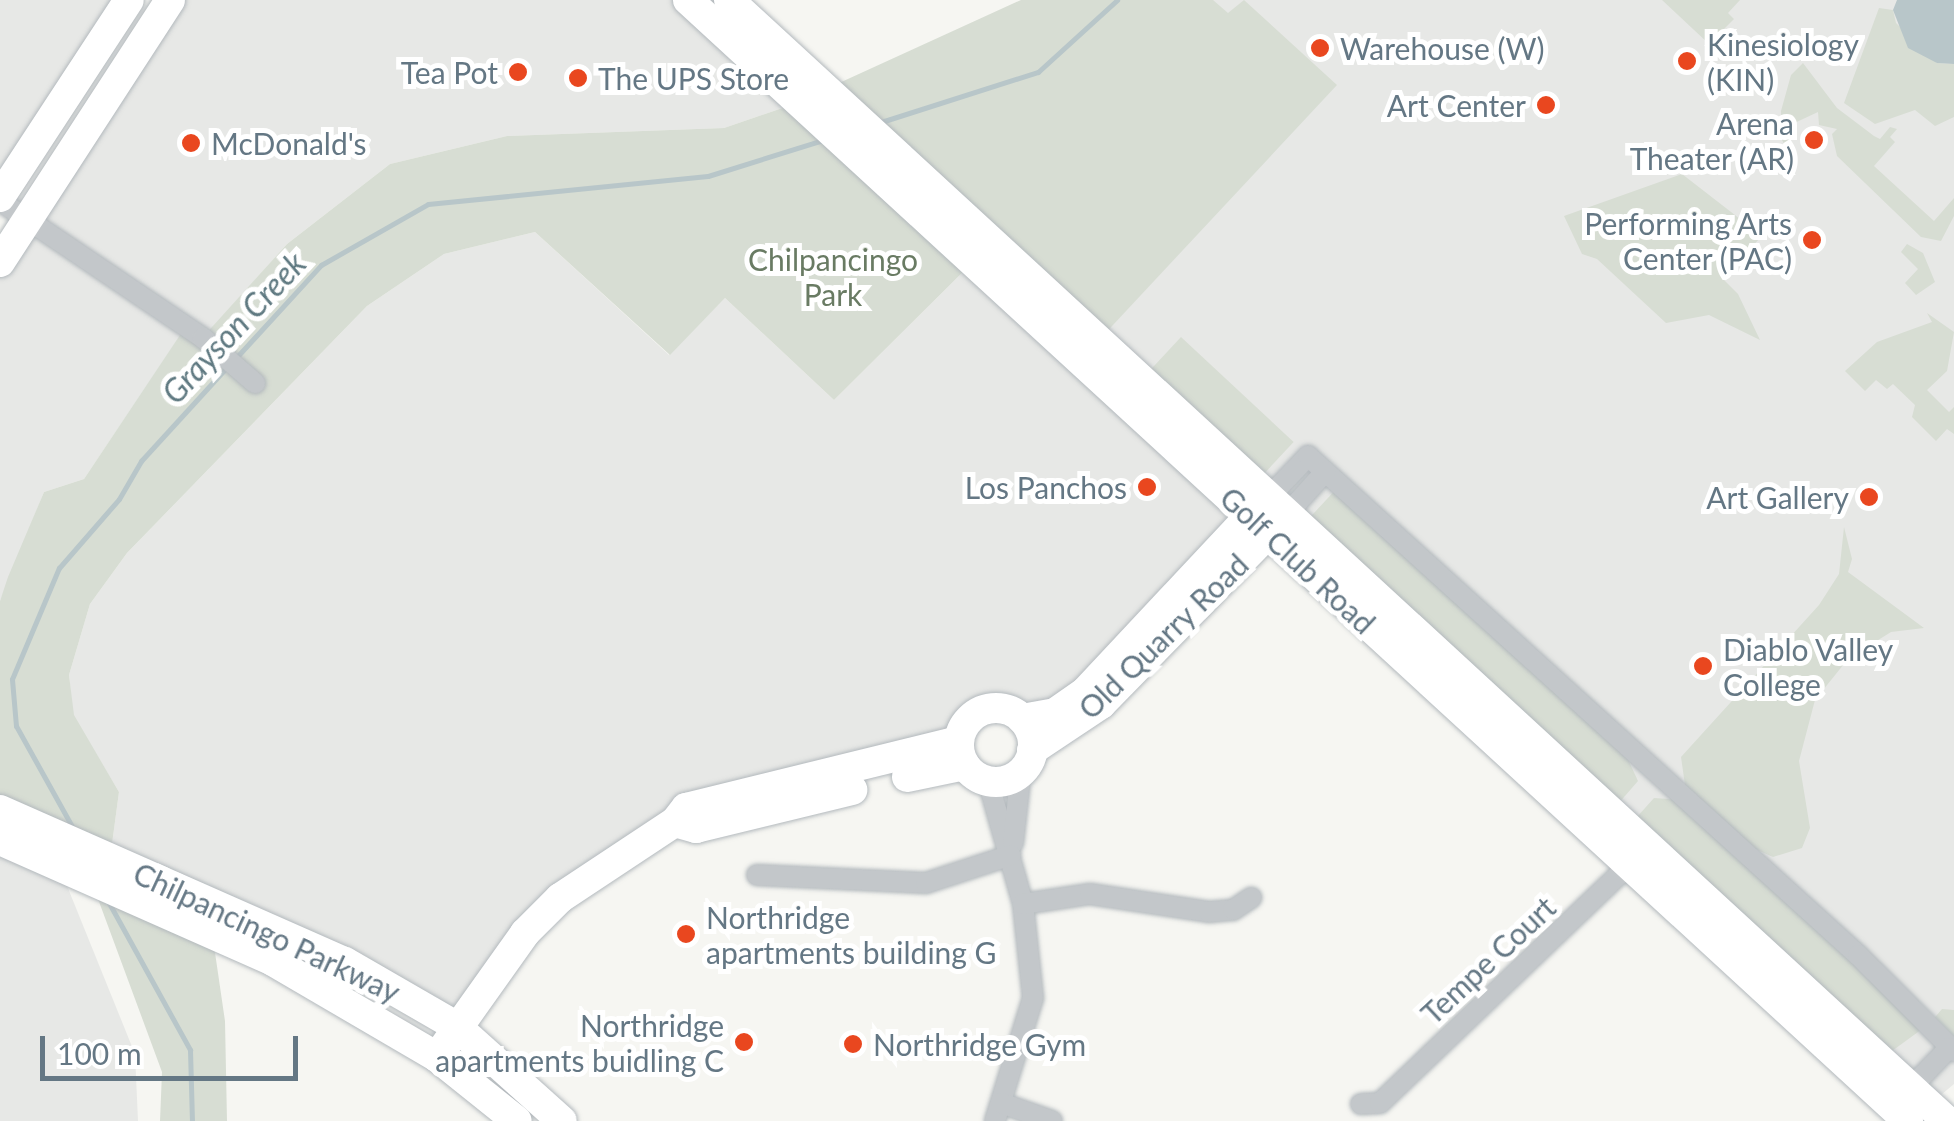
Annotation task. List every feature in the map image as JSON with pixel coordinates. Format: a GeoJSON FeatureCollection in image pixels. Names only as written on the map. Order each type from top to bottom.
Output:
{"type":"FeatureCollection","features":[{"type":"Feature","properties":{"kind":"street"},"geometry":{"type":"LineString","coordinates":[[130,0],[0,199],[220,352],[255,384]]}},
{"type":"Feature","properties":{"kind":"street"},"geometry":{"type":"LineString","coordinates":[[0,262],[170,0]]}},
{"type":"Feature","properties":{"kind":"street","name":"Golf Club Road"},"geometry":{"type":"LineString","coordinates":[[688,0],[813,96],[898,155],[1268,515]]}},
{"type":"Feature","properties":{"kind":"street","name":"Golf Club Road"},"geometry":{"type":"LineString","coordinates":[[730,0],[864,161],[1268,515],[1904,1105],[1946,1121]]}},
{"type":"Feature","properties":{"kind":"street"},"geometry":{"type":"LineString","coordinates":[[1268,515],[1308,456],[1858,955],[1952,1049],[1904,1105]]}},
{"type":"Feature","properties":{"kind":"street"},"geometry":{"type":"LineString","coordinates":[[1268,515],[1326,472]]}},
{"type":"Feature","properties":{"kind":"street","name":"Old Quarry Road"},"geometry":{"type":"LineString","coordinates":[[970,762],[967,722],[981,711],[1002,709],[1022,719],[1055,713],[1086,692],[1268,515]]}},
{"type":"Feature","properties":{"kind":"street","name":"Old Quarry Road"},"geometry":{"type":"LineString","coordinates":[[436,1057],[492,971],[560,898],[676,822],[686,808],[970,762],[1026,761],[1102,704],[1268,515]]}},
{"type":"Feature","properties":{"kind":"street"},"geometry":{"type":"LineString","coordinates":[[1011,855],[1026,761],[1022,719]]}},
{"type":"Feature","properties":{"kind":"street"},"geometry":{"type":"LineString","coordinates":[[970,762],[1011,855],[1023,904],[1033,998],[998,1112],[1052,1121]]}},
{"type":"Feature","properties":{"kind":"street","name":"Chilpancingo Parkway"},"geometry":{"type":"LineString","coordinates":[[0,810],[55,834],[130,897],[273,961],[436,1057],[517,1121]]}},
{"type":"Feature","properties":{"kind":"street"},"geometry":{"type":"LineString","coordinates":[[0,824],[55,834]]}},
{"type":"Feature","properties":{"kind":"street","name":"Chilpancingo Parkway"},"geometry":{"type":"LineString","coordinates":[[0,840],[100,869],[255,923],[345,962],[456,1026],[562,1121]]}},
{"type":"Feature","properties":{"kind":"street"},"geometry":{"type":"LineString","coordinates":[[757,875],[926,883],[1011,855]]}},
{"type":"Feature","properties":{"kind":"street","name":"Tempe Court"},"geometry":{"type":"LineString","coordinates":[[1361,1104],[1380,1103],[1638,855]]}},
{"type":"Feature","properties":{"kind":"street"},"geometry":{"type":"LineString","coordinates":[[1023,904],[1090,894],[1209,912],[1234,910],[1251,898]]}},
{"type":"Feature","properties":{"kind":"street"},"geometry":{"type":"LineString","coordinates":[[130,897],[168,896],[228,923],[255,923]]}},
{"type":"Feature","properties":{"kind":"shaded area"},"geometry":{"type":"Polygon","coordinates":[[[0,0],[129,0],[0,197],[0,0]]]}},
{"type":"Feature","properties":{"kind":"shaded area"},"geometry":{"type":"Polygon","coordinates":[[[170,0],[688,0],[800,102],[724,128],[507,136],[390,164],[287,244],[203,338],[186,327],[84,479],[44,492],[0,601],[0,264],[170,0]]]}},
{"type":"Feature","properties":{"kind":"shaded area","name":"Diablo Valley College"},"geometry":{"type":"Polygon","coordinates":[[[1138,0],[1954,0],[1954,1084],[1929,1105],[897,155],[1138,0]]]}},
{"type":"Feature","properties":{"kind":"shaded area"},"geometry":{"type":"Polygon","coordinates":[[[1897,0],[1954,0],[1954,64],[1937,63],[1908,48],[1893,10],[1897,0]]]}},
{"type":"Feature","properties":{"kind":"shaded area"},"geometry":{"type":"Polygon","coordinates":[[[535,232],[669,355],[725,298],[834,400],[973,262],[1248,514],[1086,691],[1012,712],[987,709],[961,731],[686,808],[597,870],[456,1026],[110,859],[119,792],[73,715],[69,675],[90,604],[127,553],[367,306],[444,254],[535,232]]]}},
{"type":"Feature","properties":{"kind":"shaded area"},"geometry":{"type":"Polygon","coordinates":[[[0,840],[59,866],[135,1054],[138,1121],[0,1121],[0,840]]]}},
{"type":"Feature","properties":{"kind":"green space"},"geometry":{"type":"Polygon","coordinates":[[[1021,0],[1213,0],[1228,13],[1244,0],[1337,85],[1099,340],[826,89],[1021,0]]]}},
{"type":"Feature","properties":{"kind":"green space"},"geometry":{"type":"Polygon","coordinates":[[[1662,0],[1740,0],[1728,13],[1734,19],[1709,44],[1662,0]]]}},
{"type":"Feature","properties":{"kind":"green space"},"geometry":{"type":"Polygon","coordinates":[[[1879,8],[1893,10],[1896,23],[1937,63],[1954,64],[1954,117],[1935,126],[1915,110],[1875,124],[1844,103],[1879,8]]]}},
{"type":"Feature","properties":{"kind":"green space"},"geometry":{"type":"Polygon","coordinates":[[[1803,63],[1837,108],[1874,136],[1880,139],[1890,127],[1897,129],[1890,137],[1895,142],[1874,166],[1934,221],[1954,198],[1954,216],[1941,241],[1921,237],[1837,156],[1832,134],[1837,129],[1819,125],[1818,112],[1788,126],[1792,158],[1782,140],[1781,111],[1791,75],[1803,63]]]}},
{"type":"Feature","properties":{"kind":"green space","name":"Chilpancingo Park"},"geometry":{"type":"Polygon","coordinates":[[[800,102],[973,262],[834,400],[725,298],[670,355],[535,232],[444,254],[367,306],[127,553],[90,604],[69,675],[74,715],[119,792],[110,859],[0,810],[0,601],[8,577],[44,492],[84,479],[186,326],[203,337],[287,244],[390,164],[507,136],[724,128],[800,102]]]}},
{"type":"Feature","properties":{"kind":"green space"},"geometry":{"type":"Polygon","coordinates":[[[1682,174],[1762,236],[1722,278],[1738,294],[1760,340],[1709,315],[1666,323],[1597,259],[1582,254],[1564,216],[1682,174]]]}},
{"type":"Feature","properties":{"kind":"green space"},"geometry":{"type":"Polygon","coordinates":[[[1907,244],[1923,253],[1935,282],[1916,295],[1905,283],[1918,269],[1901,252],[1907,244]]]}},
{"type":"Feature","properties":{"kind":"green space"},"geometry":{"type":"Polygon","coordinates":[[[1927,313],[1954,332],[1947,371],[1927,390],[1949,412],[1954,407],[1954,434],[1947,429],[1936,441],[1912,417],[1915,405],[1893,384],[1887,389],[1876,380],[1865,391],[1845,371],[1877,342],[1932,322],[1927,313]]]}},
{"type":"Feature","properties":{"kind":"green space"},"geometry":{"type":"Polygon","coordinates":[[[1181,337],[1294,442],[1254,484],[1141,379],[1181,337]]]}},
{"type":"Feature","properties":{"kind":"green space"},"geometry":{"type":"Polygon","coordinates":[[[1340,485],[1618,738],[1638,781],[1611,812],[1301,527],[1340,485]]]}},
{"type":"Feature","properties":{"kind":"green space"},"geometry":{"type":"Polygon","coordinates":[[[1844,527],[1852,559],[1848,572],[1924,628],[1891,632],[1848,659],[1815,700],[1799,761],[1810,828],[1802,848],[1773,857],[1753,848],[1685,785],[1681,757],[1819,605],[1839,574],[1844,527]]]}},
{"type":"Feature","properties":{"kind":"green space"},"geometry":{"type":"Polygon","coordinates":[[[1654,798],[1684,800],[1930,1023],[1942,1009],[1954,1010],[1954,1051],[1929,1024],[1881,1059],[1628,827],[1654,798]]]}},
{"type":"Feature","properties":{"kind":"green space"},"geometry":{"type":"Polygon","coordinates":[[[91,880],[212,932],[225,1021],[227,1121],[160,1121],[162,1072],[91,880]]]}},
{"type":"Feature","properties":{"kind":"waterway","name":"Grayson Creek"},"geometry":{"type":"LineString","coordinates":[[881,122],[1038,72],[1117,0]]}},
{"type":"Feature","properties":{"kind":"waterway","name":"Grayson Creek"},"geometry":{"type":"LineString","coordinates":[[234,360],[321,265],[428,204],[708,176],[823,140]]}},
{"type":"Feature","properties":{"kind":"waterway","name":"Grayson Creek"},"geometry":{"type":"LineString","coordinates":[[74,830],[16,726],[12,679],[59,568],[119,499],[141,461],[226,368]]}},
{"type":"Feature","properties":{"kind":"waterway","name":"Grayson Creek"},"geometry":{"type":"LineString","coordinates":[[109,903],[190,1050],[192,1121]]}},
{"type":"Feature","properties":{"kind":"place","name":"Warehouse (W)"},"geometry":{"type":"Point","coordinates":[1320,48]}},
{"type":"Feature","properties":{"kind":"place","name":"Kinesiology (KIN)"},"geometry":{"type":"Point","coordinates":[1687,61]}},
{"type":"Feature","properties":{"kind":"place","name":"Tea Pot"},"geometry":{"type":"Point","coordinates":[518,72]}},
{"type":"Feature","properties":{"kind":"place","name":"The UPS Store"},"geometry":{"type":"Point","coordinates":[578,78]}},
{"type":"Feature","properties":{"kind":"place","name":"Art Center"},"geometry":{"type":"Point","coordinates":[1546,105]}},
{"type":"Feature","properties":{"kind":"place","name":"Arena Theater (AR)"},"geometry":{"type":"Point","coordinates":[1814,140]}},
{"type":"Feature","properties":{"kind":"place","name":"McDonald's"},"geometry":{"type":"Point","coordinates":[191,143]}},
{"type":"Feature","properties":{"kind":"place","name":"Performing Arts Center (PAC)"},"geometry":{"type":"Point","coordinates":[1812,240]}},
{"type":"Feature","properties":{"kind":"place","name":"Los Panchos"},"geometry":{"type":"Point","coordinates":[1147,487]}},
{"type":"Feature","properties":{"kind":"place","name":"Art Gallery"},"geometry":{"type":"Point","coordinates":[1869,497]}},
{"type":"Feature","properties":{"kind":"place","name":"Diablo Valley College"},"geometry":{"type":"Point","coordinates":[1703,666]}},
{"type":"Feature","properties":{"kind":"place","name":"Northridge apartments building G"},"geometry":{"type":"Point","coordinates":[686,934]}},
{"type":"Feature","properties":{"kind":"place","name":"Northridge apartments buidling C"},"geometry":{"type":"Point","coordinates":[744,1042]}},
{"type":"Feature","properties":{"kind":"place","name":"Northridge Gym"},"geometry":{"type":"Point","coordinates":[853,1044]}}]}
